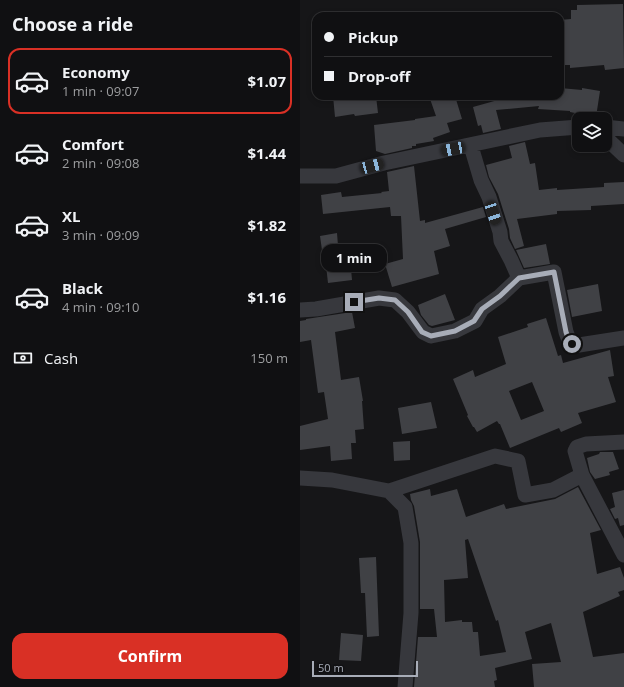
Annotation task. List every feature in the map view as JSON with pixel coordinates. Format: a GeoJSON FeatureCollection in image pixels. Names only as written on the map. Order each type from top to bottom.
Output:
{"type":"FeatureCollection","features":[{"type":"Feature","properties":{"kind":"street"},"geometry":{"type":"LineString","coordinates":[[300,176],[336,176],[384,163],[471,146],[540,130],[572,128]]}},
{"type":"Feature","properties":{"kind":"street"},"geometry":{"type":"LineString","coordinates":[[612,128],[624,129]]}},
{"type":"Feature","properties":{"kind":"street"},"geometry":{"type":"LineString","coordinates":[[612,144],[624,155]]}},
{"type":"Feature","properties":{"kind":"street"},"geometry":{"type":"LineString","coordinates":[[471,146],[481,180],[489,197],[500,232],[501,241],[519,278]]}},
{"type":"Feature","properties":{"kind":"street"},"geometry":{"type":"LineString","coordinates":[[300,310],[316,309],[379,298],[395,300],[408,312],[422,332],[431,336],[455,331],[474,321],[482,309],[500,296],[519,278],[554,272],[566,332],[572,344],[579,345],[624,338]]}},
{"type":"Feature","properties":{"kind":"street"},"geometry":{"type":"LineString","coordinates":[[624,442],[586,444],[577,447],[575,451],[582,475],[624,555]]}},
{"type":"Feature","properties":{"kind":"street"},"geometry":{"type":"LineString","coordinates":[[300,478],[332,480],[389,491],[495,456],[518,461],[525,495],[553,490],[582,475]]}},
{"type":"Feature","properties":{"kind":"street"},"geometry":{"type":"LineString","coordinates":[[389,491],[405,507],[411,543],[411,613],[405,687]]}},
{"type":"Feature","properties":{"kind":"building"},"geometry":{"type":"Polygon","coordinates":[[[623,4],[624,68],[605,70],[604,65],[570,68],[570,65],[564,65],[564,20],[571,19],[571,10],[577,10],[577,5],[623,4]]]}},
{"type":"Feature","properties":{"kind":"building"},"geometry":{"type":"Polygon","coordinates":[[[564,88],[582,90],[582,88],[600,91],[597,112],[572,112],[538,109],[539,106],[496,110],[501,129],[483,133],[481,125],[478,126],[473,107],[498,100],[564,100],[564,88]]]}},
{"type":"Feature","properties":{"kind":"building"},"geometry":{"type":"Polygon","coordinates":[[[333,100],[376,100],[378,113],[355,116],[354,114],[335,117],[333,100]]]}},
{"type":"Feature","properties":{"kind":"building"},"geometry":{"type":"Polygon","coordinates":[[[430,100],[456,100],[462,119],[447,123],[450,132],[433,138],[434,141],[416,144],[416,146],[412,146],[412,148],[385,154],[376,151],[374,125],[436,116],[430,100]]]}},
{"type":"Feature","properties":{"kind":"building"},"geometry":{"type":"Polygon","coordinates":[[[525,142],[530,164],[535,163],[539,190],[604,187],[604,183],[624,182],[624,204],[591,206],[591,210],[557,211],[557,214],[517,219],[524,246],[515,249],[510,238],[509,229],[498,194],[489,177],[486,165],[512,158],[509,146],[525,142]]]}},
{"type":"Feature","properties":{"kind":"building"},"geometry":{"type":"Polygon","coordinates":[[[414,166],[420,221],[425,220],[425,223],[483,207],[486,217],[445,229],[450,246],[434,251],[439,274],[392,287],[385,264],[403,259],[401,216],[391,216],[390,207],[323,214],[321,195],[341,192],[342,197],[389,191],[387,172],[414,166]]]}},
{"type":"Feature","properties":{"kind":"building"},"geometry":{"type":"Polygon","coordinates":[[[337,233],[339,258],[350,258],[352,280],[328,283],[325,257],[323,257],[320,236],[337,233]]]}},
{"type":"Feature","properties":{"kind":"building"},"geometry":{"type":"Polygon","coordinates":[[[546,244],[550,264],[524,268],[516,250],[546,244]]]}},
{"type":"Feature","properties":{"kind":"building"},"geometry":{"type":"Polygon","coordinates":[[[598,284],[602,311],[572,317],[567,290],[598,284]]]}},
{"type":"Feature","properties":{"kind":"building"},"geometry":{"type":"Polygon","coordinates":[[[445,294],[455,320],[432,326],[429,325],[421,315],[418,305],[445,294]]]}},
{"type":"Feature","properties":{"kind":"building"},"geometry":{"type":"Polygon","coordinates":[[[352,312],[355,328],[335,332],[341,380],[359,377],[363,401],[364,429],[355,430],[356,443],[351,443],[352,459],[331,461],[330,446],[300,450],[300,426],[328,419],[324,392],[318,393],[311,340],[300,342],[300,321],[352,312]]]}},
{"type":"Feature","properties":{"kind":"building"},"geometry":{"type":"Polygon","coordinates":[[[546,318],[558,356],[561,355],[563,363],[610,350],[614,376],[608,377],[616,402],[578,413],[582,423],[561,432],[559,428],[510,448],[500,424],[497,421],[477,432],[467,416],[468,415],[453,379],[473,370],[475,377],[506,364],[498,337],[528,327],[527,324],[546,318]],[[532,382],[509,391],[521,420],[544,411],[532,382]]]}},
{"type":"Feature","properties":{"kind":"building"},"geometry":{"type":"Polygon","coordinates":[[[431,402],[437,428],[402,434],[398,408],[431,402]]]}},
{"type":"Feature","properties":{"kind":"building"},"geometry":{"type":"Polygon","coordinates":[[[410,441],[410,460],[394,461],[393,442],[410,441]]]}},
{"type":"Feature","properties":{"kind":"building"},"geometry":{"type":"Polygon","coordinates":[[[600,452],[613,452],[619,469],[609,472],[610,475],[595,479],[590,472],[587,458],[599,454],[600,452]]]}},
{"type":"Feature","properties":{"kind":"building"},"geometry":{"type":"Polygon","coordinates":[[[578,487],[601,530],[590,533],[597,574],[620,567],[624,578],[624,590],[618,592],[620,596],[583,612],[593,657],[624,653],[624,687],[534,687],[532,664],[561,662],[551,623],[525,632],[532,659],[495,668],[497,680],[494,681],[495,687],[414,687],[418,637],[437,637],[434,609],[420,609],[420,542],[414,506],[410,494],[430,489],[431,496],[457,489],[466,517],[504,504],[506,509],[555,499],[578,487]],[[468,539],[465,540],[468,578],[444,580],[445,622],[462,620],[462,622],[472,622],[473,632],[478,632],[480,656],[506,652],[498,620],[496,621],[468,539]]]}},
{"type":"Feature","properties":{"kind":"building"},"geometry":{"type":"Polygon","coordinates":[[[624,490],[624,525],[620,526],[618,518],[615,519],[610,509],[615,507],[612,493],[624,490]]]}},
{"type":"Feature","properties":{"kind":"building"},"geometry":{"type":"Polygon","coordinates":[[[376,557],[379,636],[367,637],[365,593],[361,593],[359,558],[376,557]]]}},
{"type":"Feature","properties":{"kind":"building"},"geometry":{"type":"Polygon","coordinates":[[[341,633],[363,635],[361,661],[339,660],[341,633]]]}},
{"type":"Feature","properties":{"kind":"route"},"geometry":{"type":"LineString","coordinates":[[354,302],[379,298],[395,300],[408,312],[422,332],[431,336],[455,331],[474,321],[482,309],[500,296],[519,278],[554,272],[566,332],[572,344]]}}]}
